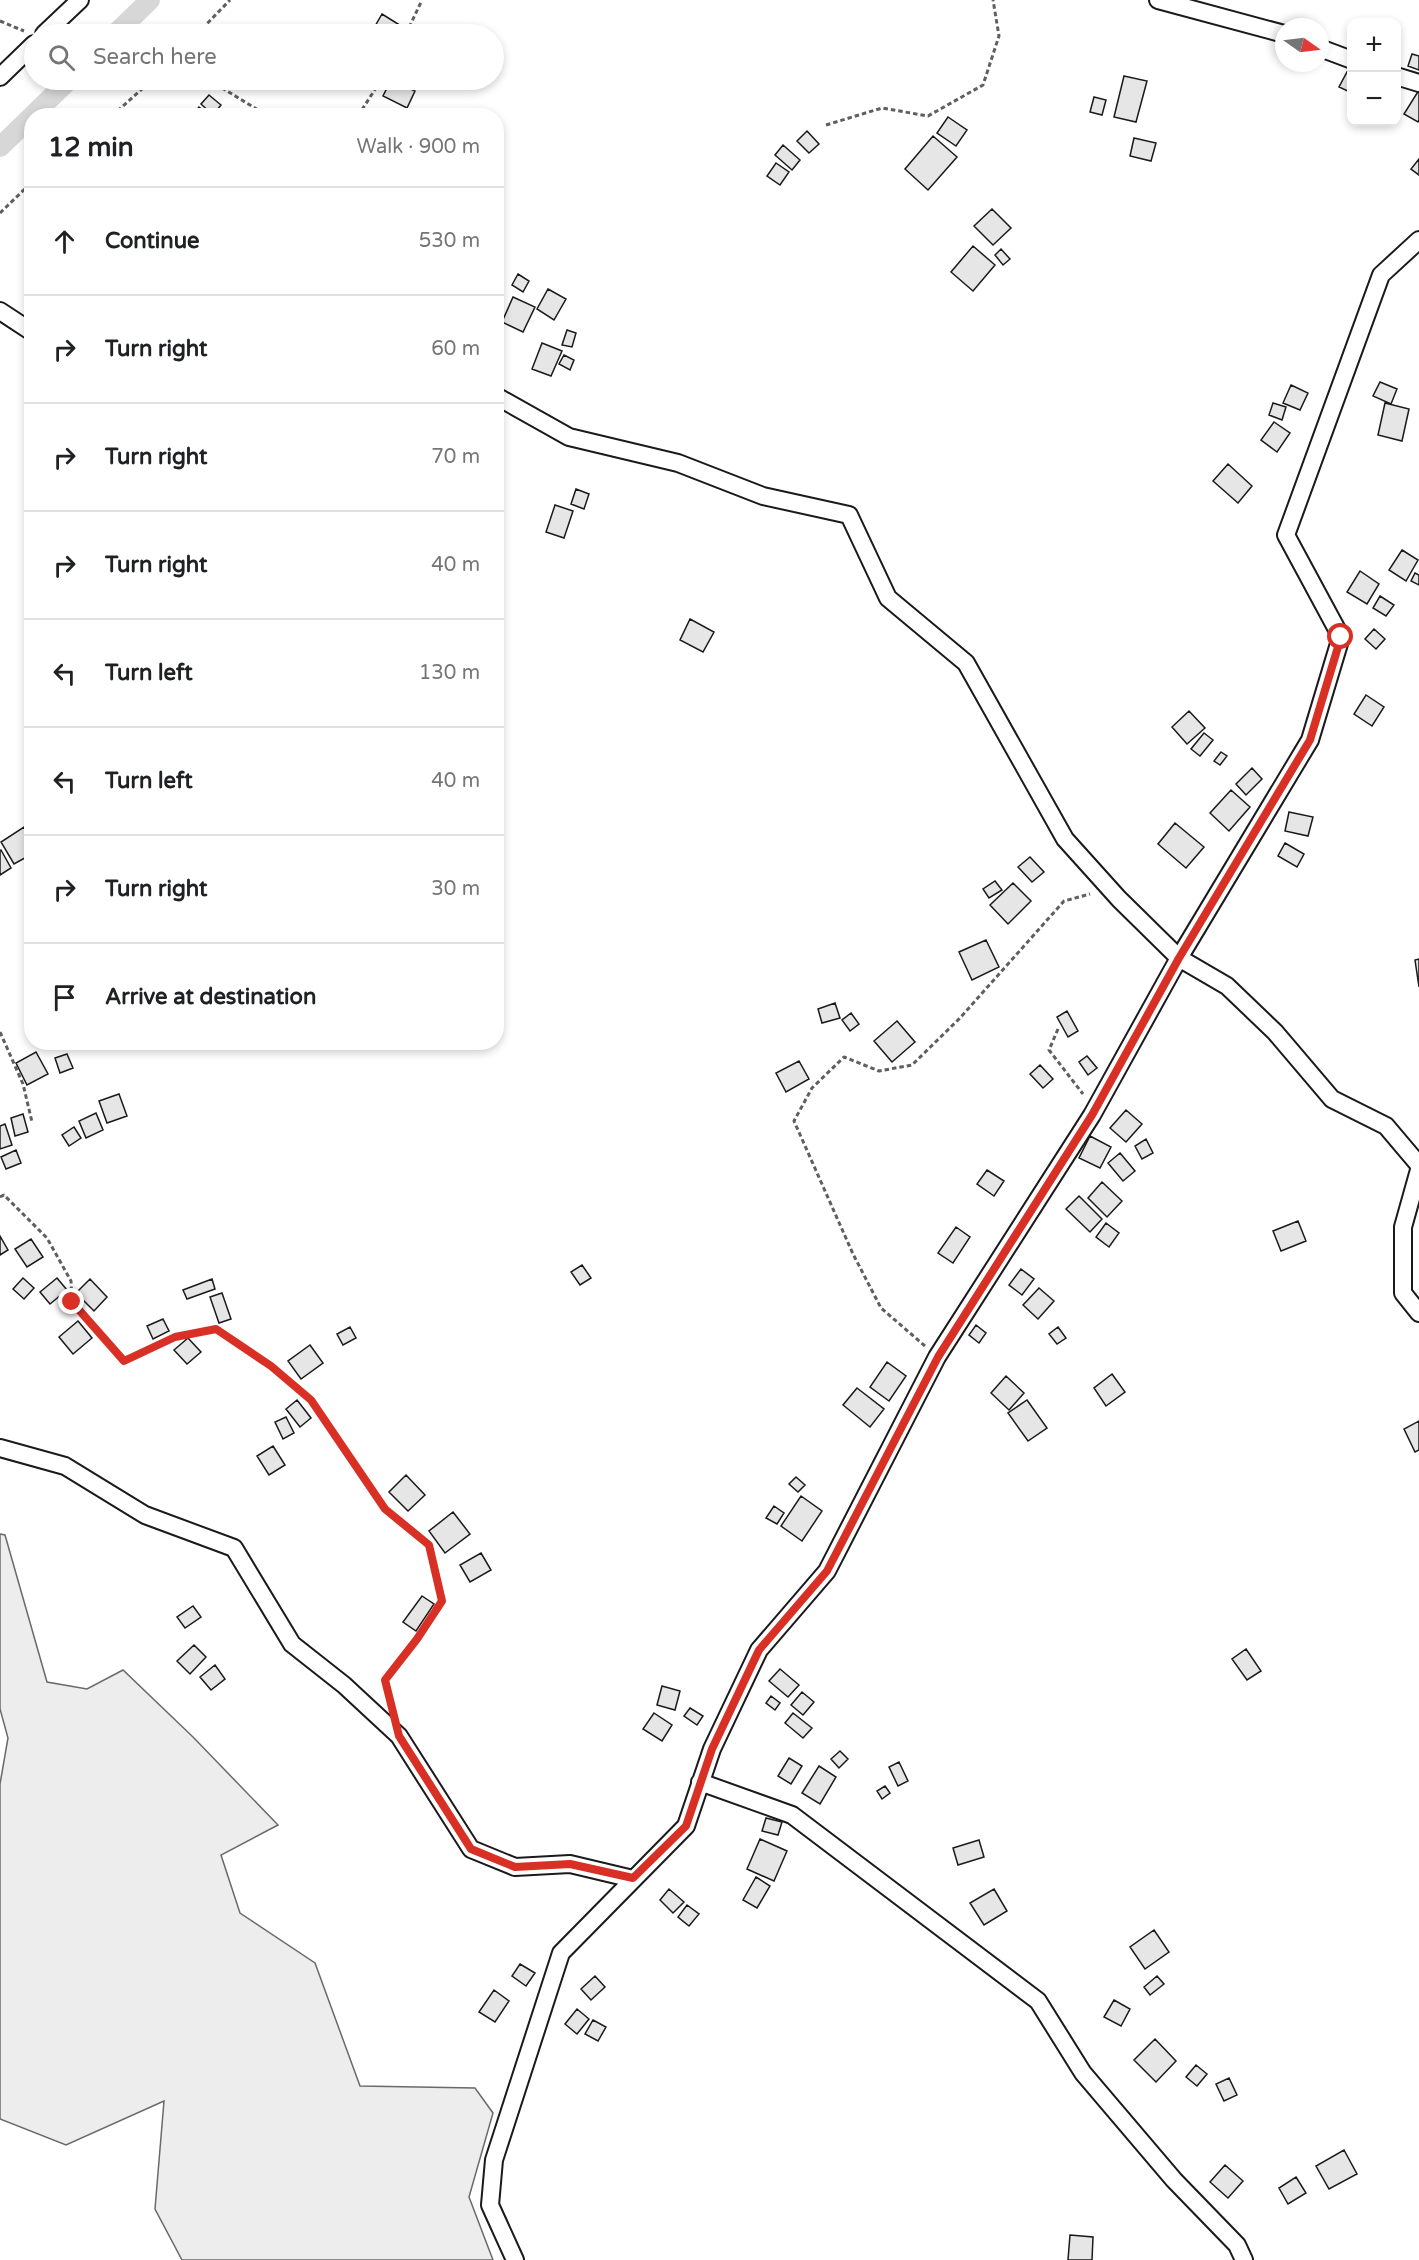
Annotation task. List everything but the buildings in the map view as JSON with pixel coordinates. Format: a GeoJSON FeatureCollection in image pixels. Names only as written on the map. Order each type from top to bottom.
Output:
{"type":"FeatureCollection","features":[{"type":"Feature","properties":{"kind":"street"},"geometry":{"type":"LineString","coordinates":[[55,24],[80,0]]}},
{"type":"Feature","properties":{"kind":"street"},"geometry":{"type":"LineString","coordinates":[[1158,0],[1275,32]]}},
{"type":"Feature","properties":{"kind":"street"},"geometry":{"type":"LineString","coordinates":[[0,77],[24,44]]}},
{"type":"Feature","properties":{"kind":"street"},"geometry":{"type":"LineString","coordinates":[[1329,51],[1347,58]]}},
{"type":"Feature","properties":{"kind":"street"},"geometry":{"type":"LineString","coordinates":[[1401,78],[1419,83]]}},
{"type":"Feature","properties":{"kind":"street"},"geometry":{"type":"LineString","coordinates":[[515,2260],[490,2205],[494,2160],[561,1953],[686,1826],[712,1749],[759,1650],[827,1571],[938,1357],[1092,1115],[1179,958],[1310,740],[1341,637],[1286,535],[1380,274],[1419,240]]}},
{"type":"Feature","properties":{"kind":"street"},"geometry":{"type":"LineString","coordinates":[[0,311],[24,327]]}},
{"type":"Feature","properties":{"kind":"street"},"geometry":{"type":"LineString","coordinates":[[504,401],[568,437],[678,463],[763,496],[849,515],[888,598],[966,663],[1065,839],[1179,958],[1227,986],[1275,1032],[1332,1100],[1386,1126],[1419,1165]]}},
{"type":"Feature","properties":{"kind":"street"},"geometry":{"type":"LineString","coordinates":[[1419,1170],[1403,1227],[1403,1293],[1419,1313]]}},
{"type":"Feature","properties":{"kind":"street"},"geometry":{"type":"LineString","coordinates":[[0,1448],[65,1466],[145,1515],[234,1548],[292,1644],[344,1685],[399,1736],[471,1849],[515,1867],[570,1864],[633,1878]]}},
{"type":"Feature","properties":{"kind":"street"},"geometry":{"type":"LineString","coordinates":[[700,1782],[792,1815],[1038,2001],[1083,2073],[1174,2180],[1237,2245],[1244,2260]]}},
{"type":"Feature","properties":{"kind":"path"},"geometry":{"type":"LineString","coordinates":[[207,24],[230,0]]}},
{"type":"Feature","properties":{"kind":"path"},"geometry":{"type":"LineString","coordinates":[[411,24],[422,0]]}},
{"type":"Feature","properties":{"kind":"path"},"geometry":{"type":"LineString","coordinates":[[826,124],[882,108],[928,116],[983,85],[999,36],[993,0]]}},
{"type":"Feature","properties":{"kind":"path"},"geometry":{"type":"LineString","coordinates":[[0,21],[24,34]]}},
{"type":"Feature","properties":{"kind":"path"},"geometry":{"type":"LineString","coordinates":[[121,108],[141,90]]}},
{"type":"Feature","properties":{"kind":"path"},"geometry":{"type":"LineString","coordinates":[[225,90],[255,108]]}},
{"type":"Feature","properties":{"kind":"path"},"geometry":{"type":"LineString","coordinates":[[363,108],[375,90]]}},
{"type":"Feature","properties":{"kind":"path"},"geometry":{"type":"LineString","coordinates":[[0,213],[24,190]]}},
{"type":"Feature","properties":{"kind":"path"},"geometry":{"type":"LineString","coordinates":[[938,1357],[881,1308],[853,1254],[794,1121],[812,1088],[844,1057],[879,1071],[912,1065],[960,1018],[1064,901],[1110,888]]}},
{"type":"Feature","properties":{"kind":"path"},"geometry":{"type":"LineString","coordinates":[[1058,1029],[1049,1050],[1082,1093],[1092,1115]]}},
{"type":"Feature","properties":{"kind":"path"},"geometry":{"type":"LineString","coordinates":[[0,1032],[23,1084],[32,1122]]}},
{"type":"Feature","properties":{"kind":"path"},"geometry":{"type":"LineString","coordinates":[[0,1197],[4,1195],[47,1238],[71,1281],[72,1302],[124,1361],[175,1337],[216,1329],[271,1366],[311,1400],[385,1509],[429,1545],[442,1601],[417,1639],[385,1680],[399,1736]]}},
{"type":"Feature","properties":{"kind":"shaded area"},"geometry":{"type":"Polygon","coordinates":[[[0,1534],[5,1535],[47,1682],[87,1689],[123,1670],[193,1737],[278,1825],[221,1855],[240,1913],[315,1963],[360,2086],[475,2088],[493,2113],[469,2197],[493,2260],[182,2260],[155,2209],[164,2101],[66,2145],[0,2119],[0,1784],[8,1738],[0,1709],[0,1534]]]}},
{"type":"Feature","properties":{"kind":"waterway"},"geometry":{"type":"LineString","coordinates":[[125,24],[150,0]]}},
{"type":"Feature","properties":{"kind":"waterway"},"geometry":{"type":"LineString","coordinates":[[40,108],[59,90]]}},
{"type":"Feature","properties":{"kind":"waterway"},"geometry":{"type":"LineString","coordinates":[[0,147],[24,124]]}},
{"type":"Feature","properties":{"kind":"route"},"geometry":{"type":"LineString","coordinates":[[72,1302],[124,1361],[175,1337],[216,1329],[271,1366],[311,1400],[385,1509],[429,1545],[442,1601],[417,1639],[385,1680],[399,1736],[471,1849],[515,1867],[570,1864],[633,1878],[686,1826],[712,1749],[759,1650],[827,1571],[938,1357],[1092,1115],[1179,958],[1310,740],[1341,637]]}}]}
